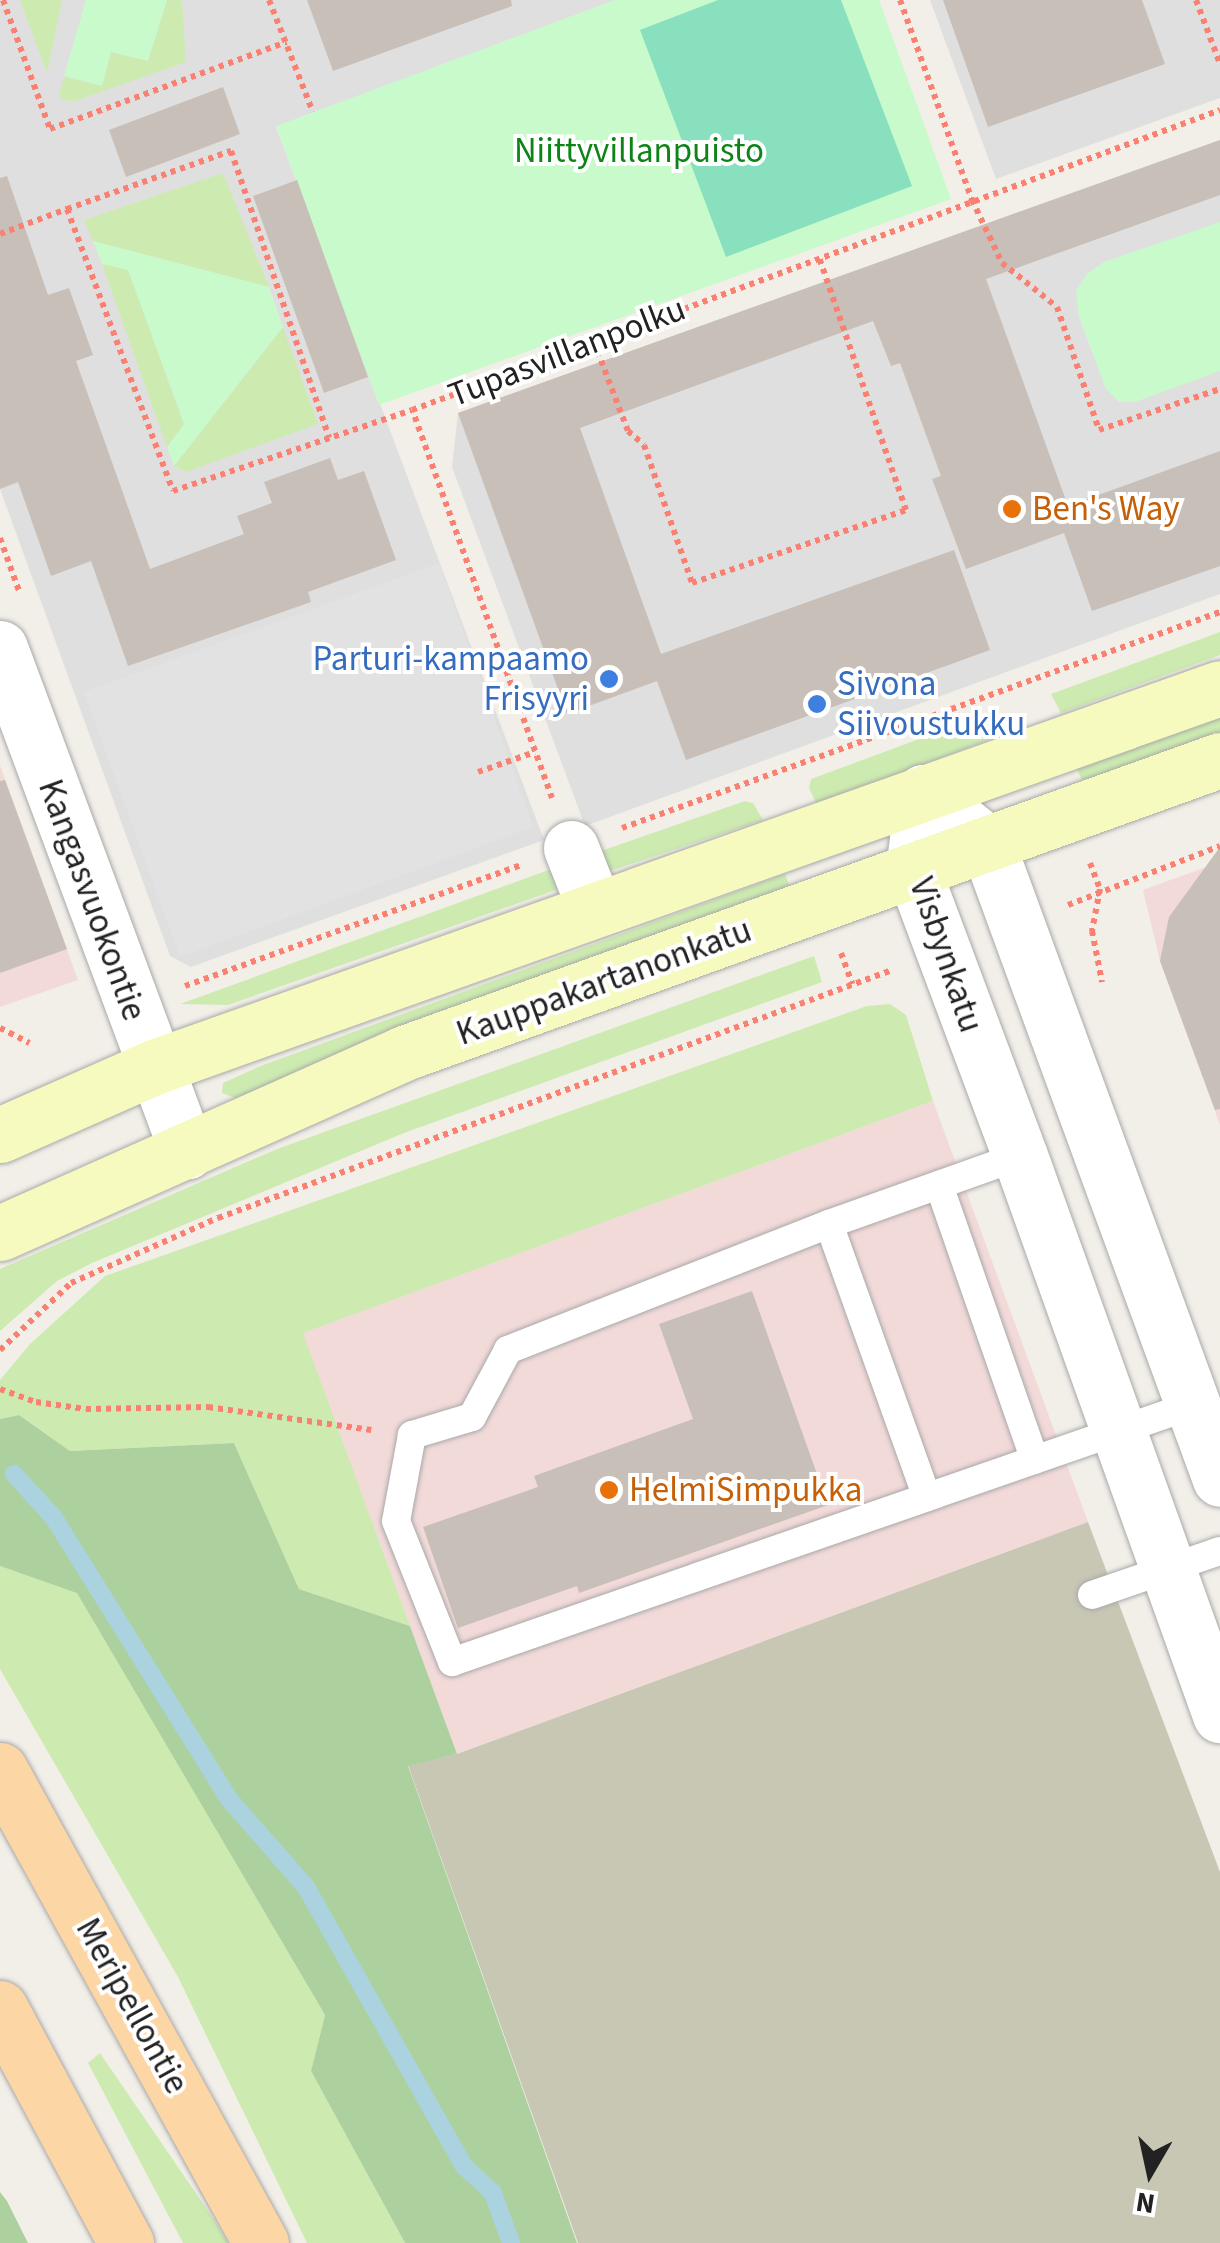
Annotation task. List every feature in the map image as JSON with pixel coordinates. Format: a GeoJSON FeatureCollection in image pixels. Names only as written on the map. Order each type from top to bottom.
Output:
{"type":"FeatureCollection","features":[{"type":"Feature","properties":{"kind":"main road","name":"Kauppakartanonkatu"},"geometry":{"type":"LineString","coordinates":[[0,1135],[154,1067],[1220,688]]}},
{"type":"Feature","properties":{"kind":"main road","name":"Kauppakartanonkatu"},"geometry":{"type":"LineString","coordinates":[[0,1233],[404,1054],[1220,760]]}},
{"type":"Feature","properties":{"kind":"main road","name":"Meripellontie"},"geometry":{"type":"LineString","coordinates":[[0,1770],[262,2243]]}},
{"type":"Feature","properties":{"kind":"main road"},"geometry":{"type":"LineString","coordinates":[[0,2008],[126,2243]]}},
{"type":"Feature","properties":{"kind":"street","name":"Kangasvuokontie"},"geometry":{"type":"LineString","coordinates":[[0,648],[187,1151]]}},
{"type":"Feature","properties":{"kind":"street","name":"Visbynkatu"},"geometry":{"type":"LineString","coordinates":[[923,792],[987,843]]}},
{"type":"Feature","properties":{"kind":"street","name":"Visbynkatu"},"geometry":{"type":"LineString","coordinates":[[923,792],[913,870],[1220,1715]]}},
{"type":"Feature","properties":{"kind":"street"},"geometry":{"type":"LineString","coordinates":[[987,843],[1220,1479]]}},
{"type":"Feature","properties":{"kind":"street"},"geometry":{"type":"LineString","coordinates":[[570,848],[595,910]]}},
{"type":"Feature","properties":{"kind":"lane"},"geometry":{"type":"LineString","coordinates":[[1020,1156],[829,1224],[508,1350],[472,1417],[412,1435],[396,1521],[452,1662],[1193,1405]]}},
{"type":"Feature","properties":{"kind":"lane"},"geometry":{"type":"LineString","coordinates":[[939,1185],[1035,1460]]}},
{"type":"Feature","properties":{"kind":"lane"},"geometry":{"type":"LineString","coordinates":[[829,1224],[926,1497]]}},
{"type":"Feature","properties":{"kind":"lane"},"geometry":{"type":"LineString","coordinates":[[1092,1596],[1220,1550]]}},
{"type":"Feature","properties":{"kind":"path"},"geometry":{"type":"LineString","coordinates":[[3,0],[50,128],[286,42]]}},
{"type":"Feature","properties":{"kind":"path"},"geometry":{"type":"LineString","coordinates":[[270,0],[313,112]]}},
{"type":"Feature","properties":{"kind":"path"},"geometry":{"type":"LineString","coordinates":[[900,0],[972,200],[1002,263],[1057,307],[1100,430],[1220,389]]}},
{"type":"Feature","properties":{"kind":"path"},"geometry":{"type":"LineString","coordinates":[[1196,0],[1220,64]]}},
{"type":"Feature","properties":{"kind":"path","name":"Tupasvillanpolku"},"geometry":{"type":"LineString","coordinates":[[570,848],[412,410],[1220,110]]}},
{"type":"Feature","properties":{"kind":"path"},"geometry":{"type":"LineString","coordinates":[[0,234],[231,150],[330,438]]}},
{"type":"Feature","properties":{"kind":"path"},"geometry":{"type":"LineString","coordinates":[[67,209],[173,492],[412,410]]}},
{"type":"Feature","properties":{"kind":"path"},"geometry":{"type":"LineString","coordinates":[[594,342],[628,431],[644,445],[692,583],[906,510],[819,258]]}},
{"type":"Feature","properties":{"kind":"path"},"geometry":{"type":"LineString","coordinates":[[173,990],[1220,612]]}},
{"type":"Feature","properties":{"kind":"path"},"geometry":{"type":"LineString","coordinates":[[478,772],[535,752]]}},
{"type":"Feature","properties":{"kind":"path"},"geometry":{"type":"LineString","coordinates":[[1074,902],[1220,846]]}},
{"type":"Feature","properties":{"kind":"path"},"geometry":{"type":"LineString","coordinates":[[0,1350],[71,1283],[218,1218],[896,968]]}},
{"type":"Feature","properties":{"kind":"path"},"geometry":{"type":"LineString","coordinates":[[0,1028],[29,1042]]}},
{"type":"Feature","properties":{"kind":"path"},"geometry":{"type":"LineString","coordinates":[[0,1389],[36,1402],[86,1409],[208,1407],[412,1435]]}},
{"type":"Feature","properties":{"kind":"shaded area"},"geometry":{"type":"Polygon","coordinates":[[[0,0],[616,0],[276,127],[544,840],[191,967],[170,956],[0,489],[0,0]]]}},
{"type":"Feature","properties":{"kind":"shaded area"},"geometry":{"type":"Polygon","coordinates":[[[930,0],[1220,0],[1220,98],[996,179],[930,0]]]}},
{"type":"Feature","properties":{"kind":"shaded area"},"geometry":{"type":"Polygon","coordinates":[[[1220,140],[1220,594],[585,826],[452,467],[458,413],[1220,140]]]}},
{"type":"Feature","properties":{"kind":"shaded area"},"geometry":{"type":"Polygon","coordinates":[[[439,563],[533,827],[180,957],[84,692],[439,563]]]}},
{"type":"Feature","properties":{"kind":"shaded area"},"geometry":{"type":"Polygon","coordinates":[[[0,765],[78,980],[0,1007],[0,765]]]}},
{"type":"Feature","properties":{"kind":"shaded area"},"geometry":{"type":"Polygon","coordinates":[[[1220,862],[1220,1125],[1160,961],[1143,890],[1220,862]]]}},
{"type":"Feature","properties":{"kind":"shaded area"},"geometry":{"type":"Polygon","coordinates":[[[933,1101],[1088,1522],[457,1754],[302,1333],[933,1101]]]}},
{"type":"Feature","properties":{"kind":"shaded area"},"geometry":{"type":"Polygon","coordinates":[[[1088,1522],[1220,1872],[1220,2243],[578,2243],[408,1765],[457,1754],[1088,1522]]]}},
{"type":"Feature","properties":{"kind":"green space"},"geometry":{"type":"Polygon","coordinates":[[[20,0],[62,0],[47,73],[20,0]]]}},
{"type":"Feature","properties":{"kind":"green space"},"geometry":{"type":"Polygon","coordinates":[[[86,0],[167,0],[148,61],[111,52],[102,86],[64,76],[86,0]]]}},
{"type":"Feature","properties":{"kind":"green space"},"geometry":{"type":"Polygon","coordinates":[[[167,0],[182,0],[186,62],[75,101],[62,100],[59,95],[64,77],[102,86],[111,52],[148,61],[167,0]]]}},
{"type":"Feature","properties":{"kind":"green space","name":"Niittyvillanpuisto"},"geometry":{"type":"Polygon","coordinates":[[[615,0],[879,0],[951,199],[379,405],[276,126],[615,0]]]}},
{"type":"Feature","properties":{"kind":"green space"},"geometry":{"type":"Polygon","coordinates":[[[718,0],[841,0],[912,186],[726,257],[640,30],[718,0]]]}},
{"type":"Feature","properties":{"kind":"green space"},"geometry":{"type":"Polygon","coordinates":[[[223,173],[269,287],[93,241],[84,220],[223,173]]]}},
{"type":"Feature","properties":{"kind":"green space"},"geometry":{"type":"Polygon","coordinates":[[[1220,222],[1220,371],[1135,402],[1119,402],[1106,389],[1079,317],[1076,291],[1087,274],[1104,262],[1220,222]]]}},
{"type":"Feature","properties":{"kind":"green space"},"geometry":{"type":"Polygon","coordinates":[[[93,241],[269,287],[283,327],[174,466],[167,447],[184,424],[128,270],[102,264],[93,241]]]}},
{"type":"Feature","properties":{"kind":"green space"},"geometry":{"type":"Polygon","coordinates":[[[102,264],[128,269],[184,425],[167,447],[102,264]]]}},
{"type":"Feature","properties":{"kind":"green space"},"geometry":{"type":"Polygon","coordinates":[[[283,327],[318,424],[186,472],[174,466],[283,327]]]}},
{"type":"Feature","properties":{"kind":"green space"},"geometry":{"type":"Polygon","coordinates":[[[1220,632],[1220,655],[1061,713],[1051,694],[1220,632]]]}},
{"type":"Feature","properties":{"kind":"green space"},"geometry":{"type":"Polygon","coordinates":[[[987,714],[1006,714],[1022,727],[817,805],[809,788],[811,779],[987,714]]]}},
{"type":"Feature","properties":{"kind":"green space"},"geometry":{"type":"Polygon","coordinates":[[[1220,716],[1220,748],[1088,795],[1077,769],[1220,716]]]}},
{"type":"Feature","properties":{"kind":"green space"},"geometry":{"type":"Polygon","coordinates":[[[745,801],[753,803],[763,820],[604,873],[598,852],[745,801]]]}},
{"type":"Feature","properties":{"kind":"green space"},"geometry":{"type":"Polygon","coordinates":[[[557,867],[564,887],[228,1005],[180,1004],[557,867]]]}},
{"type":"Feature","properties":{"kind":"green space"},"geometry":{"type":"Polygon","coordinates":[[[785,874],[794,898],[235,1098],[222,1093],[223,1083],[258,1067],[785,874]]]}},
{"type":"Feature","properties":{"kind":"green space"},"geometry":{"type":"Polygon","coordinates":[[[814,956],[822,982],[404,1133],[92,1263],[57,1281],[0,1331],[0,1269],[277,1149],[814,956]]]}},
{"type":"Feature","properties":{"kind":"green space"},"geometry":{"type":"Polygon","coordinates":[[[890,1004],[906,1015],[933,1101],[303,1333],[410,1626],[299,1589],[234,1443],[70,1451],[19,1415],[0,1419],[0,1380],[30,1344],[105,1276],[867,1006],[890,1004]]]}},
{"type":"Feature","properties":{"kind":"green space"},"geometry":{"type":"Polygon","coordinates":[[[19,1415],[70,1451],[234,1443],[299,1589],[410,1626],[457,1754],[408,1766],[577,2243],[405,2243],[311,2071],[325,2015],[77,1593],[0,1566],[0,1419],[19,1415]]]}},
{"type":"Feature","properties":{"kind":"green space"},"geometry":{"type":"Polygon","coordinates":[[[0,1566],[77,1592],[325,2015],[311,2071],[405,2243],[307,2243],[178,1977],[0,1669],[0,1566]]]}},
{"type":"Feature","properties":{"kind":"green space"},"geometry":{"type":"Polygon","coordinates":[[[100,2053],[228,2243],[183,2243],[88,2063],[100,2053]]]}},
{"type":"Feature","properties":{"kind":"green space"},"geometry":{"type":"Polygon","coordinates":[[[0,2192],[7,2201],[28,2243],[0,2243],[0,2192]]]}},
{"type":"Feature","properties":{"kind":"building"},"geometry":{"type":"Polygon","coordinates":[[[307,0],[511,0],[512,6],[333,71],[307,0]]]}},
{"type":"Feature","properties":{"kind":"building"},"geometry":{"type":"Polygon","coordinates":[[[943,0],[1142,0],[1165,64],[988,127],[943,0]]]}},
{"type":"Feature","properties":{"kind":"building"},"geometry":{"type":"Polygon","coordinates":[[[223,87],[240,134],[126,177],[109,130],[223,87]]]}},
{"type":"Feature","properties":{"kind":"building"},"geometry":{"type":"Polygon","coordinates":[[[1220,140],[1220,195],[986,279],[1068,506],[1220,451],[1220,566],[1092,611],[1064,533],[966,569],[932,479],[941,476],[900,363],[891,366],[873,321],[580,428],[661,654],[954,550],[990,650],[686,760],[657,681],[567,714],[458,413],[1220,140]]]}},
{"type":"Feature","properties":{"kind":"building"},"geometry":{"type":"Polygon","coordinates":[[[7,176],[48,295],[69,288],[93,355],[76,361],[150,569],[244,534],[237,516],[272,503],[264,482],[330,458],[338,480],[364,471],[396,560],[308,592],[311,602],[128,666],[91,561],[51,576],[18,482],[0,489],[0,178],[7,176]]]}},
{"type":"Feature","properties":{"kind":"building"},"geometry":{"type":"Polygon","coordinates":[[[297,180],[368,377],[324,393],[253,196],[297,180]]]}},
{"type":"Feature","properties":{"kind":"building"},"geometry":{"type":"Polygon","coordinates":[[[5,780],[67,949],[0,973],[0,781],[5,780]]]}},
{"type":"Feature","properties":{"kind":"building"},"geometry":{"type":"Polygon","coordinates":[[[1220,847],[1220,1109],[1215,1110],[1160,961],[1169,917],[1220,847]]]}},
{"type":"Feature","properties":{"kind":"building"},"geometry":{"type":"Polygon","coordinates":[[[752,1291],[828,1505],[579,1593],[577,1586],[458,1628],[423,1527],[538,1487],[534,1476],[693,1419],[659,1324],[752,1291]]]}},
{"type":"Feature","properties":{"kind":"waterway"},"geometry":{"type":"LineString","coordinates":[[14,1474],[54,1518],[229,1799],[306,1887],[463,2165],[493,2193],[511,2243]]}},
{"type":"Feature","properties":{"kind":"place","name":"Ben's Way"},"geometry":{"type":"Point","coordinates":[1012,509]}},
{"type":"Feature","properties":{"kind":"place","name":"Parturi-kampaamo Frisyyri"},"geometry":{"type":"Point","coordinates":[609,679]}},
{"type":"Feature","properties":{"kind":"place","name":"Sivona Siivoustukku"},"geometry":{"type":"Point","coordinates":[817,704]}},
{"type":"Feature","properties":{"kind":"place","name":"HelmiSimpukka"},"geometry":{"type":"Point","coordinates":[609,1490]}}]}
